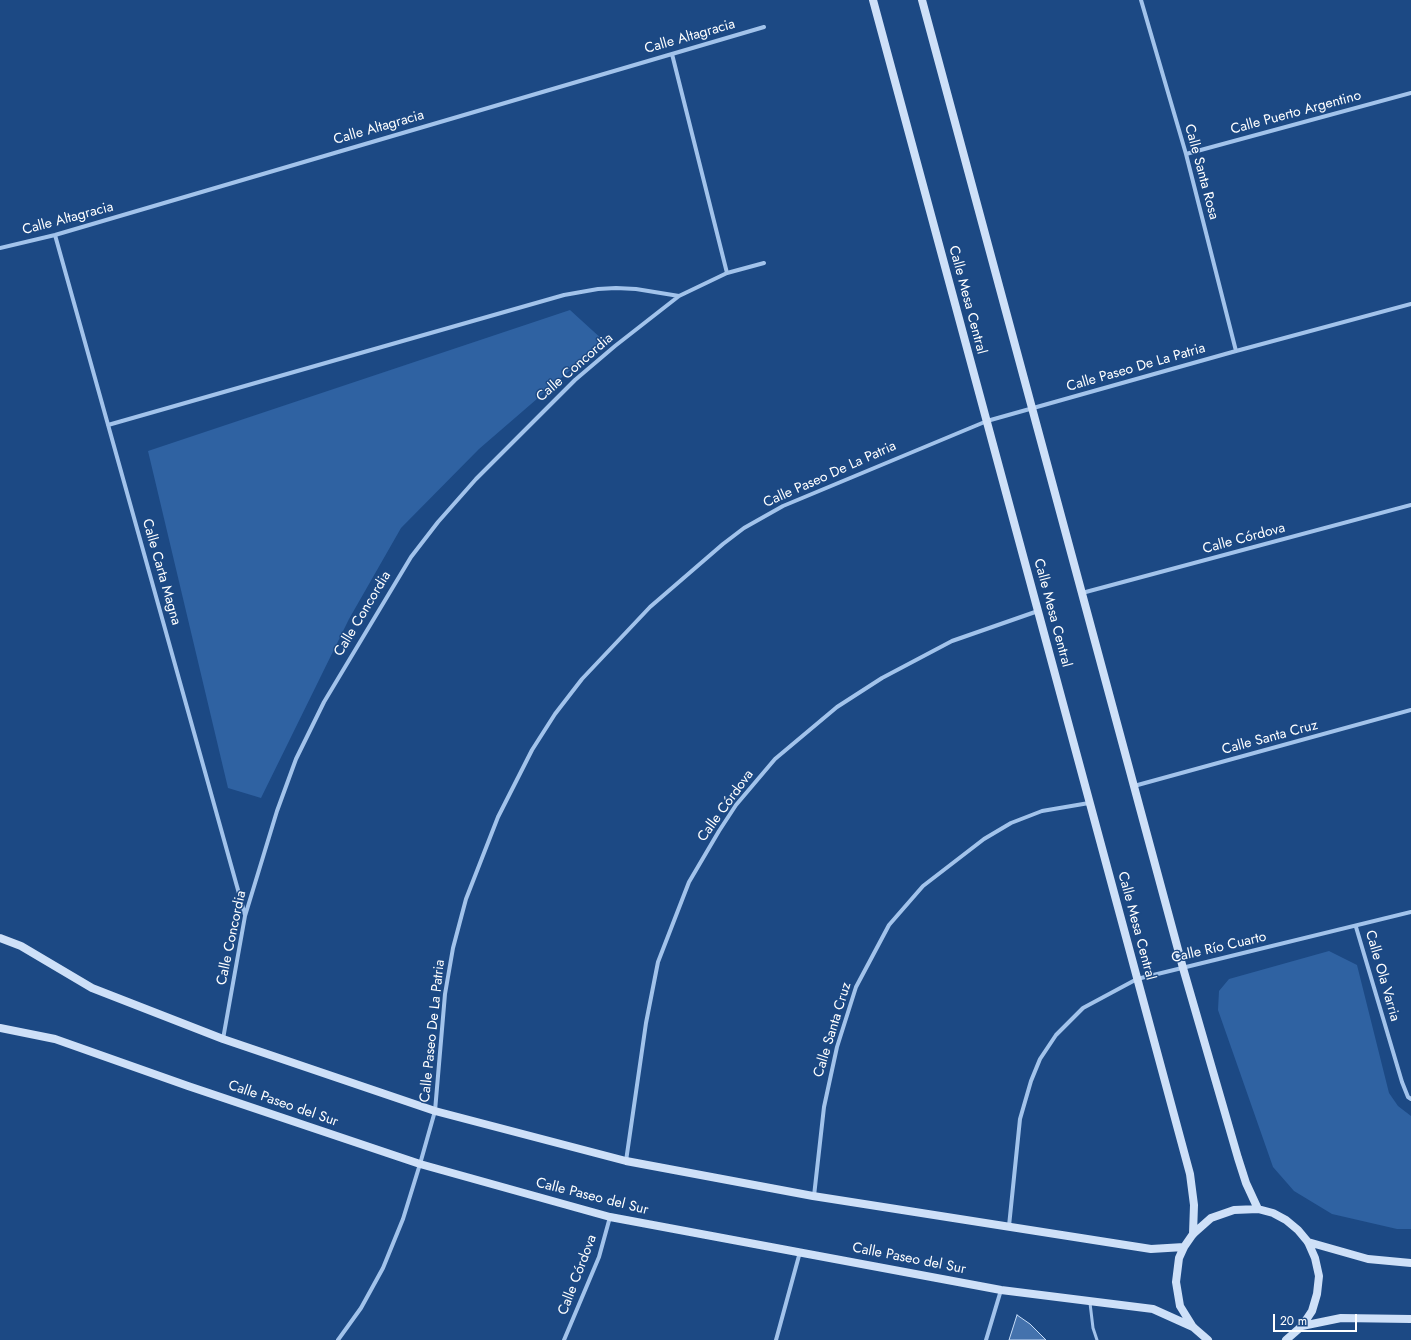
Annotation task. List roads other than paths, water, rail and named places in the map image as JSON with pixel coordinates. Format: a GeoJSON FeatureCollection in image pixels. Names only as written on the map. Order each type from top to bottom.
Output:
{"type":"FeatureCollection","features":[{"type":"Feature","properties":{"kind":"main road","name":"Calle Mesa Central"},"geometry":{"type":"LineString","coordinates":[[873,0],[1190,1174],[1194,1205],[1193,1234]]}},
{"type":"Feature","properties":{"kind":"main road"},"geometry":{"type":"LineString","coordinates":[[922,0],[1183,968],[1238,1158],[1246,1183],[1258,1209]]}},
{"type":"Feature","properties":{"kind":"main road"},"geometry":{"type":"LineString","coordinates":[[0,938],[21,946],[92,988],[223,1039],[435,1111],[626,1161],[814,1196],[1151,1249],[1184,1247]]}},
{"type":"Feature","properties":{"kind":"main road","name":"Calle Paseo del Sur"},"geometry":{"type":"LineString","coordinates":[[0,1028],[55,1039],[188,1086],[420,1164],[610,1217],[1001,1290],[1153,1309],[1192,1327]]}},
{"type":"Feature","properties":{"kind":"main road"},"geometry":{"type":"LineString","coordinates":[[1208,1340],[1192,1327],[1185,1317],[1177,1294],[1176,1270],[1184,1247],[1193,1234],[1211,1218],[1234,1210],[1258,1209],[1273,1213],[1286,1220],[1298,1230],[1308,1242],[1315,1258],[1319,1276],[1318,1288],[1312,1311],[1302,1326],[1286,1340]]}},
{"type":"Feature","properties":{"kind":"main road"},"geometry":{"type":"LineString","coordinates":[[1308,1242],[1368,1259],[1411,1263]]}},
{"type":"Feature","properties":{"kind":"main road"},"geometry":{"type":"LineString","coordinates":[[1302,1326],[1341,1318],[1411,1319]]}},
{"type":"Feature","properties":{"kind":"street","name":"Calle Santa Rosa"},"geometry":{"type":"LineString","coordinates":[[1140,0],[1186,154],[1236,351]]}},
{"type":"Feature","properties":{"kind":"street","name":"Calle Altagracia"},"geometry":{"type":"LineString","coordinates":[[0,248],[55,235],[764,27]]}},
{"type":"Feature","properties":{"kind":"street"},"geometry":{"type":"LineString","coordinates":[[672,54],[727,272]]}},
{"type":"Feature","properties":{"kind":"street","name":"Calle Puerto Argentino"},"geometry":{"type":"LineString","coordinates":[[1186,154],[1411,93]]}},
{"type":"Feature","properties":{"kind":"street","name":"Calle Carta Magna"},"geometry":{"type":"LineString","coordinates":[[55,235],[245,916]]}},
{"type":"Feature","properties":{"kind":"street","name":"Calle Concordia"},"geometry":{"type":"LineString","coordinates":[[223,1039],[245,916],[277,811],[296,759],[324,702],[411,557],[457,500],[538,415],[575,380],[615,346],[679,296],[727,272],[764,263]]}},
{"type":"Feature","properties":{"kind":"street"},"geometry":{"type":"LineString","coordinates":[[108,425],[564,295],[598,289],[616,288],[636,289],[679,296]]}},
{"type":"Feature","properties":{"kind":"street","name":"Calle Paseo De La Patria"},"geometry":{"type":"LineString","coordinates":[[338,1340],[360,1308],[383,1268],[402,1219],[420,1164],[435,1111],[445,994],[454,948],[466,899],[481,859],[514,784],[555,714],[582,679],[650,607],[722,544],[744,528],[783,506],[986,421],[1411,304]]}},
{"type":"Feature","properties":{"kind":"street","name":"Calle Córdova"},"geometry":{"type":"LineString","coordinates":[[1082,593],[1411,505]]}},
{"type":"Feature","properties":{"kind":"street","name":"Calle Córdova"},"geometry":{"type":"LineString","coordinates":[[626,1161],[646,1023],[658,962],[689,882],[736,805],[775,759],[838,706],[882,678],[952,641],[1038,611]]}},
{"type":"Feature","properties":{"kind":"street","name":"Calle Santa Cruz"},"geometry":{"type":"LineString","coordinates":[[1134,786],[1411,710]]}},
{"type":"Feature","properties":{"kind":"street","name":"Calle Santa Cruz"},"geometry":{"type":"LineString","coordinates":[[814,1196],[824,1107],[837,1046],[856,988],[889,925],[923,886],[984,839],[1011,823],[1042,811],[1090,804]]}},
{"type":"Feature","properties":{"kind":"street","name":"Calle Río Cuarto"},"geometry":{"type":"LineString","coordinates":[[1009,1226],[1020,1119],[1031,1081],[1040,1059],[1056,1035],[1083,1008],[1137,979],[1356,927],[1411,912]]}},
{"type":"Feature","properties":{"kind":"street","name":"Calle Ola Varria"},"geometry":{"type":"LineString","coordinates":[[1356,927],[1402,1082],[1408,1097],[1411,1100]]}},
{"type":"Feature","properties":{"kind":"street","name":"Calle Córdova"},"geometry":{"type":"LineString","coordinates":[[564,1340],[599,1257],[610,1217]]}},
{"type":"Feature","properties":{"kind":"street"},"geometry":{"type":"LineString","coordinates":[[776,1340],[800,1252]]}},
{"type":"Feature","properties":{"kind":"street"},"geometry":{"type":"LineString","coordinates":[[986,1340],[1001,1290]]}},
{"type":"Feature","properties":{"kind":"lane"},"geometry":{"type":"LineString","coordinates":[[1090,1301],[1093,1328],[1098,1340]]}}]}
